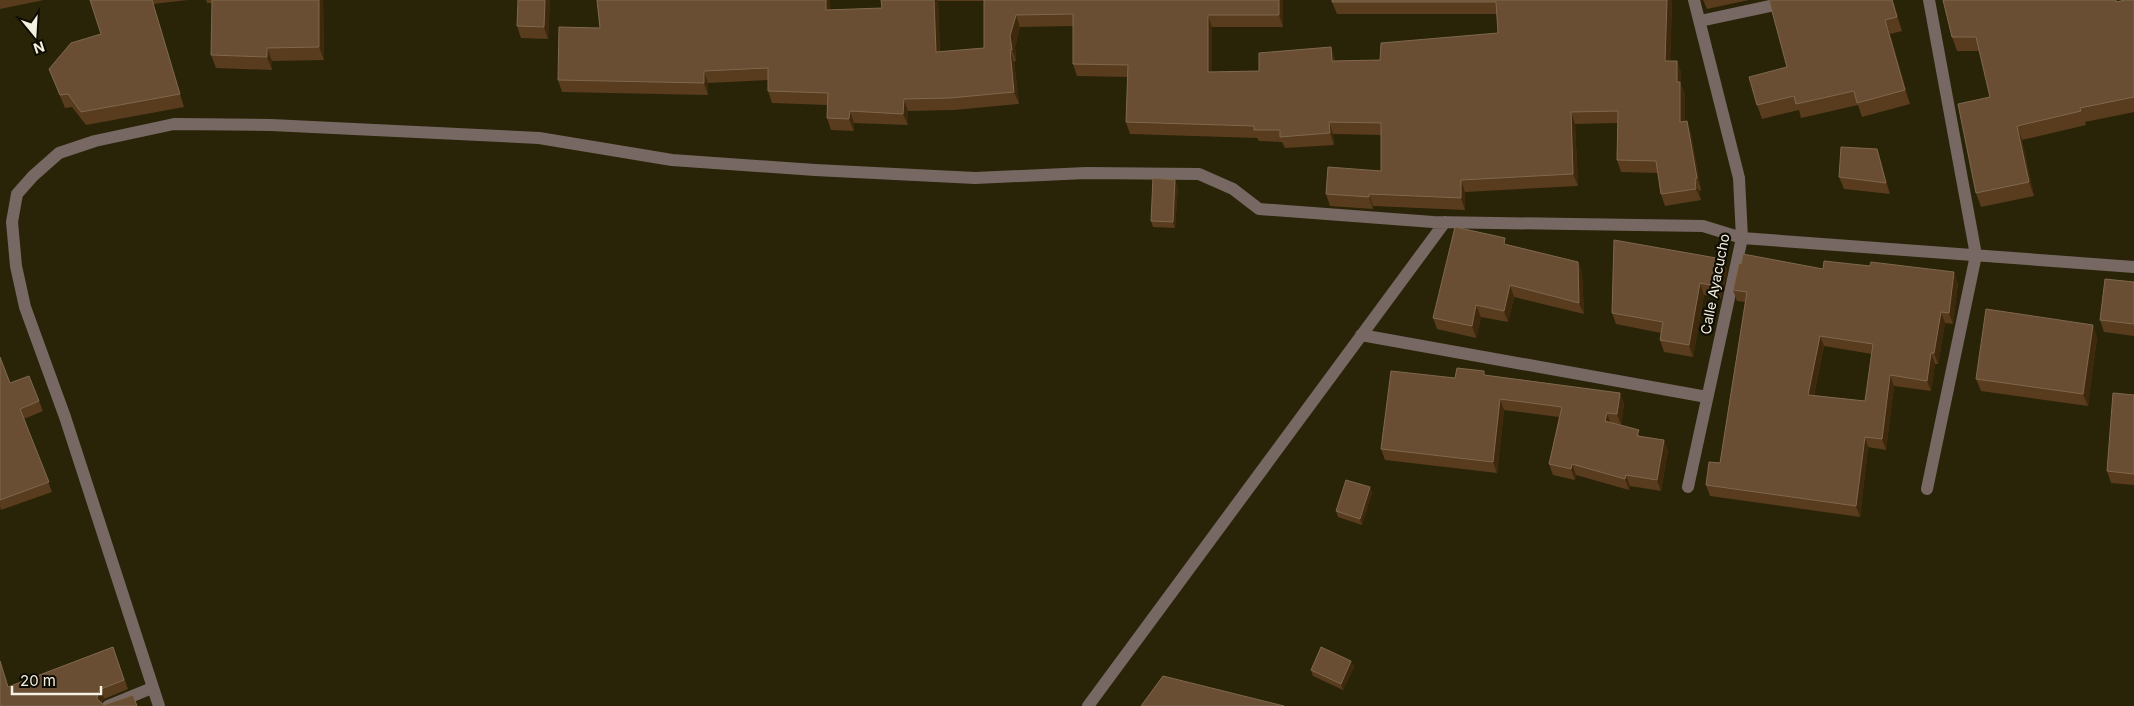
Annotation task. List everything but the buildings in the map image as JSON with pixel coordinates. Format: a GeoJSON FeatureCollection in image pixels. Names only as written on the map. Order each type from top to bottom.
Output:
{"type":"FeatureCollection","features":[{"type":"Feature","properties":{"kind":"street","name":"Calle Ayacucho"},"geometry":{"type":"LineString","coordinates":[[1688,487],[1742,238],[1739,178],[1694,0]]}},
{"type":"Feature","properties":{"kind":"street"},"geometry":{"type":"LineString","coordinates":[[1700,21],[1798,0]]}},
{"type":"Feature","properties":{"kind":"street"},"geometry":{"type":"LineString","coordinates":[[1927,489],[1976,255],[1929,0]]}},
{"type":"Feature","properties":{"kind":"street"},"geometry":{"type":"LineString","coordinates":[[158,706],[65,417],[25,307],[16,266],[12,222],[16,194],[33,176],[60,153],[95,141],[174,124],[271,125],[539,138],[672,160],[815,170],[976,178],[1086,173],[1199,174],[1233,189],[1259,209],[1445,222],[1703,226],[1742,238],[2134,267]]}},
{"type":"Feature","properties":{"kind":"street"},"geometry":{"type":"LineString","coordinates":[[1088,706],[1445,222]]}},
{"type":"Feature","properties":{"kind":"street"},"geometry":{"type":"LineString","coordinates":[[1361,335],[1707,397]]}},
{"type":"Feature","properties":{"kind":"street"},"geometry":{"type":"LineString","coordinates":[[108,706],[152,688]]}}]}
